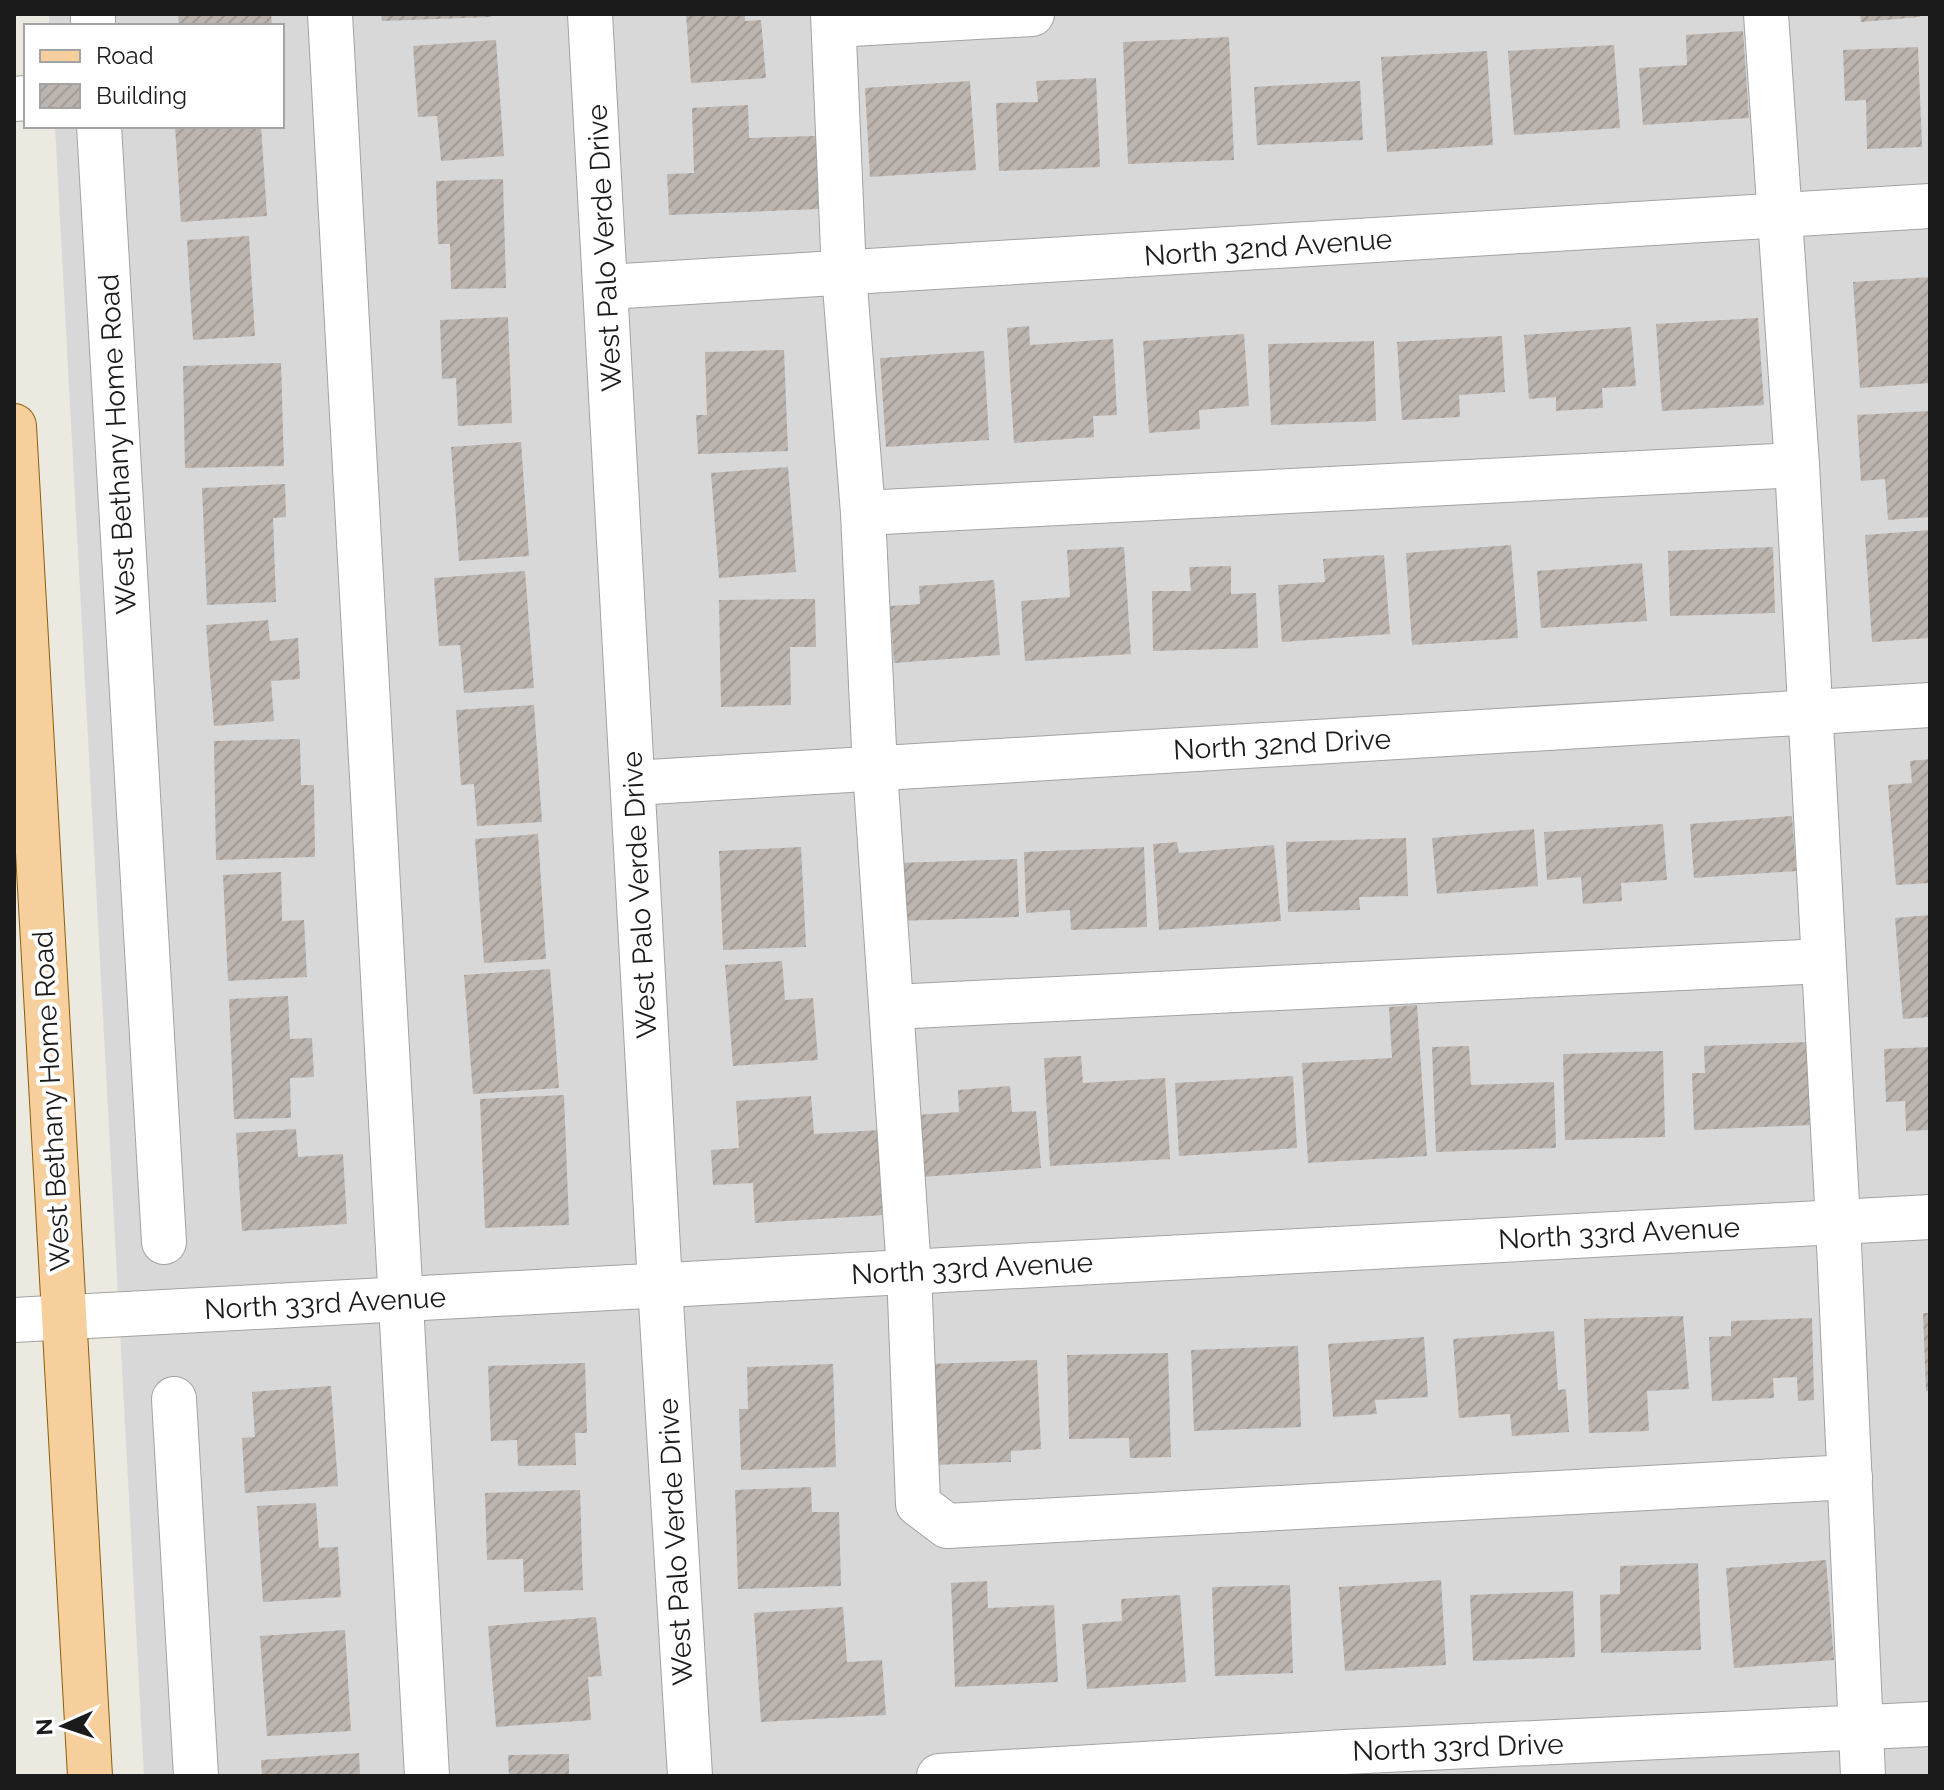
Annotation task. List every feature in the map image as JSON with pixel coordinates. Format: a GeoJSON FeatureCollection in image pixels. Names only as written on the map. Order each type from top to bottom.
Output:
{"type":"FeatureCollection","features":[{"type":"Feature","properties":{"kind":"main road","name":"West Bethany Home Road"},"geometry":{"type":"LineString","coordinates":[[14,426],[90,1776]]}},
{"type":"Feature","properties":{"kind":"street"},"geometry":{"type":"LineString","coordinates":[[330,14],[427,1776]]}},
{"type":"Feature","properties":{"kind":"street","name":"West Palo Verde Drive"},"geometry":{"type":"LineString","coordinates":[[590,14],[690,1776]]}},
{"type":"Feature","properties":{"kind":"street"},"geometry":{"type":"LineString","coordinates":[[1032,14],[833,20],[844,274],[863,513],[875,769],[909,1271],[918,1504],[947,1526],[1850,1477]]}},
{"type":"Feature","properties":{"kind":"street"},"geometry":{"type":"LineString","coordinates":[[1766,14],[1797,465],[1838,1222],[1863,1776]]}},
{"type":"Feature","properties":{"kind":"street","name":"West Bethany Home Road"},"geometry":{"type":"LineString","coordinates":[[99,128],[164,1242]]}},
{"type":"Feature","properties":{"kind":"street","name":"North 32nd Avenue"},"geometry":{"type":"LineString","coordinates":[[607,287],[1930,206]]}},
{"type":"Feature","properties":{"kind":"street"},"geometry":{"type":"LineString","coordinates":[[863,513],[1797,465]]}},
{"type":"Feature","properties":{"kind":"street","name":"North 32nd Drive"},"geometry":{"type":"LineString","coordinates":[[633,783],[1930,705]]}},
{"type":"Feature","properties":{"kind":"street"},"geometry":{"type":"LineString","coordinates":[[893,1007],[1823,961]]}},
{"type":"Feature","properties":{"kind":"street","name":"North 33rd Avenue"},"geometry":{"type":"LineString","coordinates":[[14,1320],[1930,1217]]}},
{"type":"Feature","properties":{"kind":"street"},"geometry":{"type":"LineString","coordinates":[[174,1399],[196,1776]]}},
{"type":"Feature","properties":{"kind":"street","name":"North 33rd Drive"},"geometry":{"type":"LineString","coordinates":[[939,1776],[1611,1758],[1862,1728],[1930,1724]]}},
{"type":"Feature","properties":{"kind":"shaded area"},"geometry":{"type":"Polygon","coordinates":[[[49,14],[1930,14],[1930,1776],[144,1776],[55,128],[284,128],[284,24],[49,24],[49,14]]]}},
{"type":"Feature","properties":{"kind":"building"},"geometry":{"type":"Polygon","coordinates":[[[178,14],[271,14],[272,24],[179,24],[178,14]]]}},
{"type":"Feature","properties":{"kind":"building"},"geometry":{"type":"Polygon","coordinates":[[[381,14],[491,14],[491,17],[382,21],[381,14]]]}},
{"type":"Feature","properties":{"kind":"building"},"geometry":{"type":"Polygon","coordinates":[[[686,14],[745,14],[745,21],[761,20],[766,78],[691,83],[686,14]]]}},
{"type":"Feature","properties":{"kind":"building"},"geometry":{"type":"Polygon","coordinates":[[[1860,14],[1920,14],[1920,17],[1861,22],[1860,14]]]}},
{"type":"Feature","properties":{"kind":"building"},"geometry":{"type":"Polygon","coordinates":[[[1743,31],[1749,118],[1643,125],[1639,68],[1687,65],[1686,35],[1743,31]]]}},
{"type":"Feature","properties":{"kind":"building"},"geometry":{"type":"Polygon","coordinates":[[[1229,37],[1234,160],[1128,164],[1123,42],[1229,37]]]}},
{"type":"Feature","properties":{"kind":"building"},"geometry":{"type":"Polygon","coordinates":[[[496,40],[504,156],[441,161],[437,116],[418,117],[413,46],[496,40]]]}},
{"type":"Feature","properties":{"kind":"building"},"geometry":{"type":"Polygon","coordinates":[[[1614,45],[1620,128],[1514,135],[1508,51],[1614,45]]]}},
{"type":"Feature","properties":{"kind":"building"},"geometry":{"type":"Polygon","coordinates":[[[1918,47],[1922,147],[1867,149],[1866,100],[1845,101],[1843,50],[1918,47]]]}},
{"type":"Feature","properties":{"kind":"building"},"geometry":{"type":"Polygon","coordinates":[[[1487,51],[1493,145],[1387,152],[1381,57],[1487,51]]]}},
{"type":"Feature","properties":{"kind":"building"},"geometry":{"type":"Polygon","coordinates":[[[1096,78],[1100,167],[999,171],[996,103],[1038,102],[1036,81],[1096,78]]]}},
{"type":"Feature","properties":{"kind":"building"},"geometry":{"type":"Polygon","coordinates":[[[970,81],[976,170],[870,177],[865,88],[970,81]]]}},
{"type":"Feature","properties":{"kind":"building"},"geometry":{"type":"Polygon","coordinates":[[[1360,81],[1363,140],[1257,145],[1254,87],[1360,81]]]}},
{"type":"Feature","properties":{"kind":"building"},"geometry":{"type":"Polygon","coordinates":[[[748,105],[749,138],[816,136],[819,209],[669,215],[667,174],[694,173],[692,108],[748,105]]]}},
{"type":"Feature","properties":{"kind":"building"},"geometry":{"type":"Polygon","coordinates":[[[175,128],[261,128],[267,216],[181,222],[175,128]]]}},
{"type":"Feature","properties":{"kind":"building"},"geometry":{"type":"Polygon","coordinates":[[[503,179],[506,288],[451,289],[450,244],[438,244],[436,181],[503,179]]]}},
{"type":"Feature","properties":{"kind":"building"},"geometry":{"type":"Polygon","coordinates":[[[249,236],[255,336],[193,340],[187,240],[249,236]]]}},
{"type":"Feature","properties":{"kind":"building"},"geometry":{"type":"Polygon","coordinates":[[[1930,277],[1930,383],[1860,388],[1853,282],[1930,277]]]}},
{"type":"Feature","properties":{"kind":"building"},"geometry":{"type":"Polygon","coordinates":[[[508,317],[512,423],[458,426],[456,378],[442,379],[440,320],[508,317]]]}},
{"type":"Feature","properties":{"kind":"building"},"geometry":{"type":"Polygon","coordinates":[[[1758,318],[1764,405],[1662,411],[1656,324],[1758,318]]]}},
{"type":"Feature","properties":{"kind":"building"},"geometry":{"type":"Polygon","coordinates":[[[1029,326],[1030,345],[1113,339],[1117,415],[1093,416],[1094,437],[1014,443],[1007,328],[1029,326]]]}},
{"type":"Feature","properties":{"kind":"building"},"geometry":{"type":"Polygon","coordinates":[[[1631,327],[1636,386],[1602,388],[1603,408],[1556,411],[1556,397],[1529,399],[1524,335],[1631,327]]]}},
{"type":"Feature","properties":{"kind":"building"},"geometry":{"type":"Polygon","coordinates":[[[1244,334],[1249,406],[1199,410],[1200,429],[1149,433],[1143,341],[1244,334]]]}},
{"type":"Feature","properties":{"kind":"building"},"geometry":{"type":"Polygon","coordinates":[[[1502,336],[1505,392],[1459,395],[1460,417],[1402,420],[1397,342],[1502,336]]]}},
{"type":"Feature","properties":{"kind":"building"},"geometry":{"type":"Polygon","coordinates":[[[1374,341],[1376,421],[1271,425],[1268,344],[1374,341]]]}},
{"type":"Feature","properties":{"kind":"building"},"geometry":{"type":"Polygon","coordinates":[[[784,350],[788,451],[698,454],[696,415],[707,415],[705,352],[784,350]]]}},
{"type":"Feature","properties":{"kind":"building"},"geometry":{"type":"Polygon","coordinates":[[[984,351],[989,440],[886,447],[880,358],[984,351]]]}},
{"type":"Feature","properties":{"kind":"building"},"geometry":{"type":"Polygon","coordinates":[[[281,363],[284,466],[185,468],[183,366],[281,363]]]}},
{"type":"Feature","properties":{"kind":"building"},"geometry":{"type":"Polygon","coordinates":[[[1930,411],[1930,517],[1888,520],[1885,479],[1861,481],[1857,415],[1930,411]]]}},
{"type":"Feature","properties":{"kind":"building"},"geometry":{"type":"Polygon","coordinates":[[[521,442],[529,556],[459,561],[451,447],[521,442]]]}},
{"type":"Feature","properties":{"kind":"building"},"geometry":{"type":"Polygon","coordinates":[[[788,467],[796,572],[719,578],[711,473],[788,467]]]}},
{"type":"Feature","properties":{"kind":"building"},"geometry":{"type":"Polygon","coordinates":[[[285,484],[286,517],[273,518],[276,602],[207,605],[202,488],[285,484]]]}},
{"type":"Feature","properties":{"kind":"building"},"geometry":{"type":"Polygon","coordinates":[[[1930,530],[1930,638],[1872,642],[1865,535],[1930,530]]]}},
{"type":"Feature","properties":{"kind":"building"},"geometry":{"type":"Polygon","coordinates":[[[1511,545],[1518,638],[1412,645],[1406,553],[1511,545]]]}},
{"type":"Feature","properties":{"kind":"building"},"geometry":{"type":"Polygon","coordinates":[[[1124,547],[1131,654],[1025,661],[1021,601],[1070,597],[1067,550],[1124,547]]]}},
{"type":"Feature","properties":{"kind":"building"},"geometry":{"type":"Polygon","coordinates":[[[1773,547],[1775,613],[1670,616],[1668,551],[1773,547]]]}},
{"type":"Feature","properties":{"kind":"building"},"geometry":{"type":"Polygon","coordinates":[[[1384,555],[1390,634],[1282,642],[1278,585],[1325,582],[1323,559],[1384,555]]]}},
{"type":"Feature","properties":{"kind":"building"},"geometry":{"type":"Polygon","coordinates":[[[1642,563],[1647,621],[1541,628],[1537,571],[1642,563]]]}},
{"type":"Feature","properties":{"kind":"building"},"geometry":{"type":"Polygon","coordinates":[[[1231,566],[1231,594],[1256,593],[1258,648],[1153,651],[1152,591],[1191,591],[1189,567],[1231,566]]]}},
{"type":"Feature","properties":{"kind":"building"},"geometry":{"type":"Polygon","coordinates":[[[525,571],[534,688],[464,693],[460,645],[439,646],[434,578],[525,571]]]}},
{"type":"Feature","properties":{"kind":"building"},"geometry":{"type":"Polygon","coordinates":[[[994,580],[1000,655],[894,663],[890,606],[920,604],[919,586],[994,580]]]}},
{"type":"Feature","properties":{"kind":"building"},"geometry":{"type":"Polygon","coordinates":[[[815,599],[816,647],[790,647],[791,705],[721,707],[719,600],[815,599]]]}},
{"type":"Feature","properties":{"kind":"building"},"geometry":{"type":"Polygon","coordinates":[[[268,620],[270,641],[298,638],[300,679],[271,681],[274,721],[214,726],[206,625],[268,620]]]}},
{"type":"Feature","properties":{"kind":"building"},"geometry":{"type":"Polygon","coordinates":[[[534,705],[542,822],[477,826],[474,784],[461,785],[456,710],[534,705]]]}},
{"type":"Feature","properties":{"kind":"building"},"geometry":{"type":"Polygon","coordinates":[[[300,739],[301,785],[314,785],[315,857],[216,860],[214,741],[300,739]]]}},
{"type":"Feature","properties":{"kind":"building"},"geometry":{"type":"Polygon","coordinates":[[[1930,759],[1930,883],[1896,885],[1888,785],[1912,783],[1910,761],[1930,759]]]}},
{"type":"Feature","properties":{"kind":"building"},"geometry":{"type":"Polygon","coordinates":[[[1792,816],[1796,871],[1694,878],[1690,824],[1792,816]]]}},
{"type":"Feature","properties":{"kind":"building"},"geometry":{"type":"Polygon","coordinates":[[[1663,824],[1667,880],[1621,883],[1622,901],[1583,904],[1581,877],[1547,880],[1544,832],[1663,824]]]}},
{"type":"Feature","properties":{"kind":"building"},"geometry":{"type":"Polygon","coordinates":[[[1534,829],[1538,886],[1437,894],[1432,838],[1534,829]]]}},
{"type":"Feature","properties":{"kind":"building"},"geometry":{"type":"Polygon","coordinates":[[[538,834],[546,959],[484,963],[475,839],[538,834]]]}},
{"type":"Feature","properties":{"kind":"building"},"geometry":{"type":"Polygon","coordinates":[[[1406,838],[1408,896],[1359,897],[1360,910],[1288,912],[1286,842],[1406,838]]]}},
{"type":"Feature","properties":{"kind":"building"},"geometry":{"type":"Polygon","coordinates":[[[1177,842],[1179,853],[1274,845],[1281,921],[1159,930],[1153,844],[1177,842]]]}},
{"type":"Feature","properties":{"kind":"building"},"geometry":{"type":"Polygon","coordinates":[[[801,847],[806,947],[723,950],[719,851],[801,847]]]}},
{"type":"Feature","properties":{"kind":"building"},"geometry":{"type":"Polygon","coordinates":[[[1144,847],[1147,927],[1071,930],[1070,910],[1026,913],[1024,852],[1144,847]]]}},
{"type":"Feature","properties":{"kind":"building"},"geometry":{"type":"Polygon","coordinates":[[[1017,859],[1019,917],[899,921],[897,863],[1017,859]]]}},
{"type":"Feature","properties":{"kind":"building"},"geometry":{"type":"Polygon","coordinates":[[[281,872],[282,921],[304,920],[307,977],[228,981],[223,875],[281,872]]]}},
{"type":"Feature","properties":{"kind":"building"},"geometry":{"type":"Polygon","coordinates":[[[1930,915],[1930,1017],[1903,1019],[1895,918],[1930,915]]]}},
{"type":"Feature","properties":{"kind":"building"},"geometry":{"type":"Polygon","coordinates":[[[782,961],[785,1000],[813,998],[818,1060],[733,1066],[725,965],[782,961]]]}},
{"type":"Feature","properties":{"kind":"building"},"geometry":{"type":"Polygon","coordinates":[[[550,969],[559,1088],[473,1094],[464,975],[550,969]]]}},
{"type":"Feature","properties":{"kind":"building"},"geometry":{"type":"Polygon","coordinates":[[[288,996],[290,1039],[312,1038],[314,1077],[290,1078],[291,1118],[234,1119],[229,999],[288,996]]]}},
{"type":"Feature","properties":{"kind":"building"},"geometry":{"type":"Polygon","coordinates":[[[1417,1005],[1427,1156],[1308,1163],[1302,1063],[1392,1058],[1389,1007],[1417,1005]]]}},
{"type":"Feature","properties":{"kind":"building"},"geometry":{"type":"Polygon","coordinates":[[[1808,1042],[1812,1125],[1694,1130],[1692,1073],[1705,1073],[1704,1046],[1808,1042]]]}},
{"type":"Feature","properties":{"kind":"building"},"geometry":{"type":"Polygon","coordinates":[[[1469,1046],[1471,1085],[1554,1082],[1556,1148],[1436,1152],[1432,1047],[1469,1046]]]}},
{"type":"Feature","properties":{"kind":"building"},"geometry":{"type":"Polygon","coordinates":[[[1930,1047],[1930,1130],[1906,1131],[1905,1101],[1886,1102],[1884,1049],[1930,1047]]]}},
{"type":"Feature","properties":{"kind":"building"},"geometry":{"type":"Polygon","coordinates":[[[1663,1051],[1665,1137],[1565,1140],[1563,1054],[1663,1051]]]}},
{"type":"Feature","properties":{"kind":"building"},"geometry":{"type":"Polygon","coordinates":[[[1081,1056],[1083,1083],[1165,1078],[1170,1159],[1050,1166],[1044,1058],[1081,1056]]]}},
{"type":"Feature","properties":{"kind":"building"},"geometry":{"type":"Polygon","coordinates":[[[1293,1076],[1297,1148],[1179,1156],[1175,1083],[1293,1076]]]}},
{"type":"Feature","properties":{"kind":"building"},"geometry":{"type":"Polygon","coordinates":[[[1010,1086],[1012,1112],[1036,1111],[1041,1168],[922,1177],[917,1115],[959,1112],[958,1090],[1010,1086]]]}},
{"type":"Feature","properties":{"kind":"building"},"geometry":{"type":"Polygon","coordinates":[[[564,1095],[569,1225],[485,1228],[480,1099],[564,1095]]]}},
{"type":"Feature","properties":{"kind":"building"},"geometry":{"type":"Polygon","coordinates":[[[811,1096],[814,1134],[880,1130],[885,1215],[755,1223],[753,1183],[713,1185],[711,1150],[739,1148],[736,1101],[811,1096]]]}},
{"type":"Feature","properties":{"kind":"building"},"geometry":{"type":"Polygon","coordinates":[[[296,1129],[298,1157],[343,1154],[347,1224],[242,1231],[236,1133],[296,1129]]]}},
{"type":"Feature","properties":{"kind":"building"},"geometry":{"type":"Polygon","coordinates":[[[1923,1313],[1930,1313],[1930,1391],[1926,1391],[1923,1313]]]}},
{"type":"Feature","properties":{"kind":"building"},"geometry":{"type":"Polygon","coordinates":[[[1683,1316],[1689,1389],[1647,1391],[1649,1431],[1589,1433],[1584,1319],[1683,1316]]]}},
{"type":"Feature","properties":{"kind":"building"},"geometry":{"type":"Polygon","coordinates":[[[1812,1318],[1814,1400],[1798,1401],[1797,1377],[1773,1378],[1774,1398],[1712,1401],[1709,1337],[1731,1336],[1731,1321],[1812,1318]]]}},
{"type":"Feature","properties":{"kind":"building"},"geometry":{"type":"Polygon","coordinates":[[[1554,1331],[1558,1390],[1566,1389],[1569,1432],[1512,1436],[1510,1414],[1459,1418],[1453,1339],[1554,1331]]]}},
{"type":"Feature","properties":{"kind":"building"},"geometry":{"type":"Polygon","coordinates":[[[1424,1337],[1428,1397],[1375,1400],[1377,1414],[1333,1417],[1328,1344],[1424,1337]]]}},
{"type":"Feature","properties":{"kind":"building"},"geometry":{"type":"Polygon","coordinates":[[[1298,1346],[1301,1427],[1194,1431],[1191,1350],[1298,1346]]]}},
{"type":"Feature","properties":{"kind":"building"},"geometry":{"type":"Polygon","coordinates":[[[1168,1353],[1171,1457],[1130,1458],[1129,1438],[1069,1439],[1067,1355],[1168,1353]]]}},
{"type":"Feature","properties":{"kind":"building"},"geometry":{"type":"Polygon","coordinates":[[[1037,1360],[1041,1449],[1011,1451],[1011,1462],[935,1465],[931,1364],[1037,1360]]]}},
{"type":"Feature","properties":{"kind":"building"},"geometry":{"type":"Polygon","coordinates":[[[585,1363],[587,1433],[575,1433],[576,1465],[518,1466],[517,1440],[491,1441],[488,1366],[585,1363]]]}},
{"type":"Feature","properties":{"kind":"building"},"geometry":{"type":"Polygon","coordinates":[[[833,1364],[836,1467],[741,1470],[739,1409],[748,1409],[747,1367],[833,1364]]]}},
{"type":"Feature","properties":{"kind":"building"},"geometry":{"type":"Polygon","coordinates":[[[331,1386],[338,1486],[245,1493],[242,1438],[255,1437],[252,1392],[331,1386]]]}},
{"type":"Feature","properties":{"kind":"building"},"geometry":{"type":"Polygon","coordinates":[[[811,1487],[812,1512],[839,1512],[841,1586],[738,1589],[735,1490],[811,1487]]]}},
{"type":"Feature","properties":{"kind":"building"},"geometry":{"type":"Polygon","coordinates":[[[580,1490],[583,1590],[524,1592],[523,1559],[487,1560],[485,1493],[580,1490]]]}},
{"type":"Feature","properties":{"kind":"building"},"geometry":{"type":"Polygon","coordinates":[[[316,1503],[319,1548],[338,1547],[341,1597],[263,1602],[257,1506],[316,1503]]]}},
{"type":"Feature","properties":{"kind":"building"},"geometry":{"type":"Polygon","coordinates":[[[1826,1560],[1834,1660],[1734,1668],[1726,1568],[1826,1560]]]}},
{"type":"Feature","properties":{"kind":"building"},"geometry":{"type":"Polygon","coordinates":[[[1698,1563],[1701,1650],[1601,1653],[1600,1595],[1620,1594],[1620,1566],[1698,1563]]]}},
{"type":"Feature","properties":{"kind":"building"},"geometry":{"type":"Polygon","coordinates":[[[1441,1580],[1446,1665],[1345,1671],[1339,1587],[1441,1580]]]}},
{"type":"Feature","properties":{"kind":"building"},"geometry":{"type":"Polygon","coordinates":[[[987,1581],[988,1608],[1054,1605],[1058,1682],[955,1687],[951,1583],[987,1581]]]}},
{"type":"Feature","properties":{"kind":"building"},"geometry":{"type":"Polygon","coordinates":[[[1290,1585],[1293,1673],[1215,1676],[1212,1587],[1290,1585]]]}},
{"type":"Feature","properties":{"kind":"building"},"geometry":{"type":"Polygon","coordinates":[[[1573,1591],[1575,1657],[1473,1661],[1470,1595],[1573,1591]]]}},
{"type":"Feature","properties":{"kind":"building"},"geometry":{"type":"Polygon","coordinates":[[[1180,1595],[1186,1682],[1087,1689],[1082,1624],[1122,1621],[1121,1599],[1180,1595]]]}},
{"type":"Feature","properties":{"kind":"building"},"geometry":{"type":"Polygon","coordinates":[[[843,1607],[847,1662],[882,1660],[886,1715],[761,1722],[754,1613],[843,1607]]]}},
{"type":"Feature","properties":{"kind":"building"},"geometry":{"type":"Polygon","coordinates":[[[596,1617],[602,1676],[588,1677],[591,1720],[496,1727],[488,1626],[596,1617]]]}},
{"type":"Feature","properties":{"kind":"building"},"geometry":{"type":"Polygon","coordinates":[[[345,1630],[351,1731],[267,1736],[260,1636],[345,1630]]]}},
{"type":"Feature","properties":{"kind":"building"},"geometry":{"type":"Polygon","coordinates":[[[359,1753],[360,1776],[262,1776],[261,1760],[359,1753]]]}},
{"type":"Feature","properties":{"kind":"building"},"geometry":{"type":"Polygon","coordinates":[[[569,1754],[569,1776],[509,1776],[508,1755],[569,1754]]]}}]}
